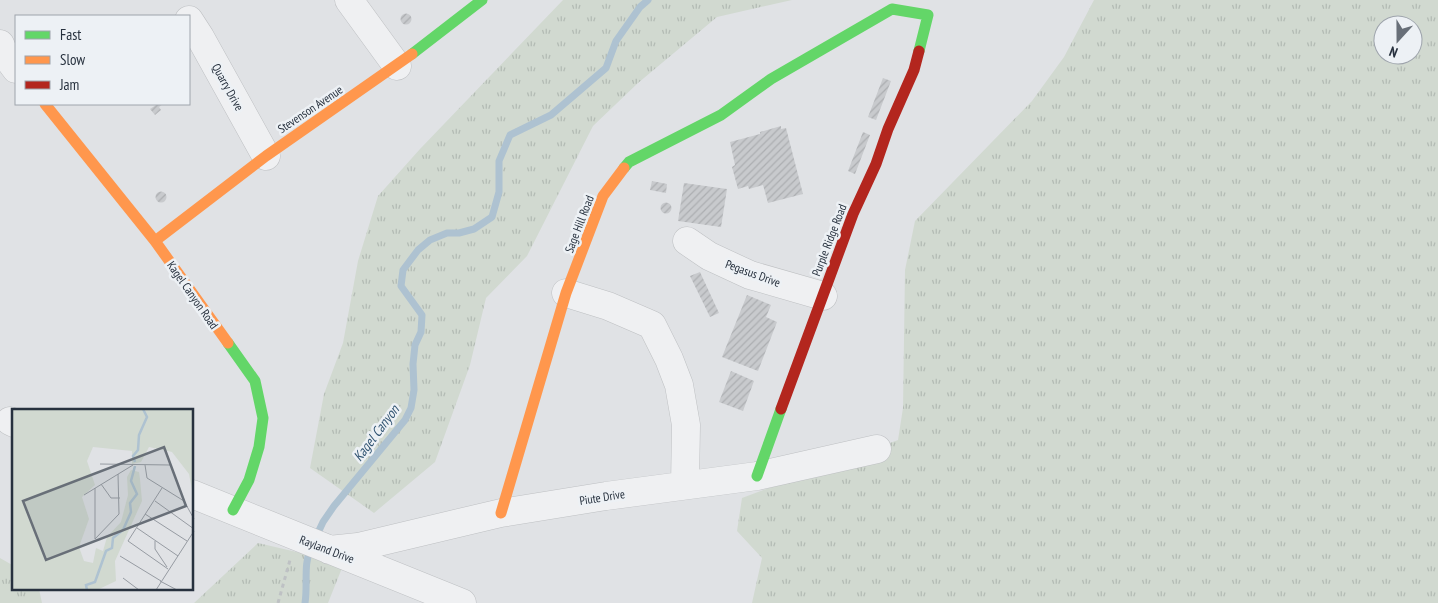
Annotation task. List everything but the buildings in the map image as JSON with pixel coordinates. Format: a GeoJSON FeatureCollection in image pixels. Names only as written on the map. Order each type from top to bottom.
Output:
{"type":"FeatureCollection","features":[{"type":"Feature","properties":{"kind":"street"},"geometry":{"type":"LineString","coordinates":[[175,0],[185,15]]}},
{"type":"Feature","properties":{"kind":"street"},"geometry":{"type":"LineString","coordinates":[[349,0],[397,66]]}},
{"type":"Feature","properties":{"kind":"street","name":"Stevenson Avenue"},"geometry":{"type":"LineString","coordinates":[[155,241],[266,156],[397,66],[482,0]]}},
{"type":"Feature","properties":{"kind":"street","name":"Sage Hill Road"},"geometry":{"type":"LineString","coordinates":[[501,514],[566,293],[603,196],[629,162],[721,114],[771,79],[892,9],[928,15]]}},
{"type":"Feature","properties":{"kind":"street","name":"Purple Ridge Road"},"geometry":{"type":"LineString","coordinates":[[757,476],[853,214],[876,164],[888,129],[914,70],[928,15]]}},
{"type":"Feature","properties":{"kind":"street","name":"Quarry Drive"},"geometry":{"type":"LineString","coordinates":[[190,22],[266,156]]}},
{"type":"Feature","properties":{"kind":"street"},"geometry":{"type":"LineString","coordinates":[[0,44],[15,68]]}},
{"type":"Feature","properties":{"kind":"street","name":"Kagel Canyon Road"},"geometry":{"type":"LineString","coordinates":[[45,105],[155,241],[255,381],[263,418],[259,447],[249,480],[233,510]]}},
{"type":"Feature","properties":{"kind":"street","name":"Pegasus Drive"},"geometry":{"type":"LineString","coordinates":[[687,242],[709,256],[750,275],[823,296]]}},
{"type":"Feature","properties":{"kind":"street"},"geometry":{"type":"LineString","coordinates":[[566,293],[608,306],[652,325],[669,359],[679,385],[686,425],[685,485]]}},
{"type":"Feature","properties":{"kind":"street","name":"Piute Drive"},"geometry":{"type":"LineString","coordinates":[[328,549],[358,547],[501,514],[606,496],[757,476],[877,449]]}},
{"type":"Feature","properties":{"kind":"street","name":"Rayland Drive"},"geometry":{"type":"LineString","coordinates":[[194,495],[462,603]]}},
{"type":"Feature","properties":{"kind":"path"},"geometry":{"type":"LineString","coordinates":[[278,603],[298,538]]}},
{"type":"Feature","properties":{"kind":"green space"},"geometry":{"type":"Polygon","coordinates":[[[563,0],[792,0],[717,17],[638,83],[593,126],[527,256],[486,298],[470,365],[435,462],[374,513],[310,468],[324,394],[343,343],[358,261],[378,196],[420,149],[563,0]]]}},
{"type":"Feature","properties":{"kind":"green space"},"geometry":{"type":"Polygon","coordinates":[[[1094,0],[1438,0],[1438,603],[752,603],[762,558],[737,531],[742,498],[898,440],[903,408],[905,270],[915,221],[1032,101],[1064,57],[1094,0]]]}},
{"type":"Feature","properties":{"kind":"green space"},"geometry":{"type":"Polygon","coordinates":[[[258,543],[344,563],[328,603],[194,603],[258,543]]]}},
{"type":"Feature","properties":{"kind":"green space"},"geometry":{"type":"Polygon","coordinates":[[[0,558],[12,565],[12,590],[39,590],[42,603],[0,603],[0,558]]]}},
{"type":"Feature","properties":{"kind":"waterway","name":"Kagel Canyon"},"geometry":{"type":"LineString","coordinates":[[316,537],[334,506],[405,420],[411,408],[414,390],[413,364],[415,345],[421,332],[422,315],[401,286],[403,270],[418,250],[430,240],[447,233],[459,233],[474,229],[492,217],[499,192],[499,161],[510,135],[551,115],[606,68],[616,41],[640,7],[648,0]]}},
{"type":"Feature","properties":{"kind":"waterway","name":"Kagel Canyon"},"geometry":{"type":"LineString","coordinates":[[305,603],[306,568],[311,547]]}},
{"type":"Feature","properties":{"kind":"traffic: fast"},"geometry":{"type":"LineString","coordinates":[[412,54],[482,0]]}},
{"type":"Feature","properties":{"kind":"traffic: fast"},"geometry":{"type":"LineString","coordinates":[[624,168],[629,162],[721,115],[771,79],[892,9],[928,15],[919,51]]}},
{"type":"Feature","properties":{"kind":"traffic: fast"},"geometry":{"type":"LineString","coordinates":[[228,343],[255,381],[263,418],[259,447],[249,480],[233,510]]}},
{"type":"Feature","properties":{"kind":"traffic: fast"},"geometry":{"type":"LineString","coordinates":[[757,476],[781,409]]}},
{"type":"Feature","properties":{"kind":"traffic: slow"},"geometry":{"type":"LineString","coordinates":[[155,241],[266,156],[412,54]]}},
{"type":"Feature","properties":{"kind":"traffic: slow"},"geometry":{"type":"LineString","coordinates":[[46,105],[155,241],[228,343]]}},
{"type":"Feature","properties":{"kind":"traffic: slow"},"geometry":{"type":"LineString","coordinates":[[501,513],[566,293],[603,196],[624,168]]}},
{"type":"Feature","properties":{"kind":"traffic: jam"},"geometry":{"type":"LineString","coordinates":[[781,409],[853,214],[876,164],[888,129],[914,70],[919,51]]}}]}
